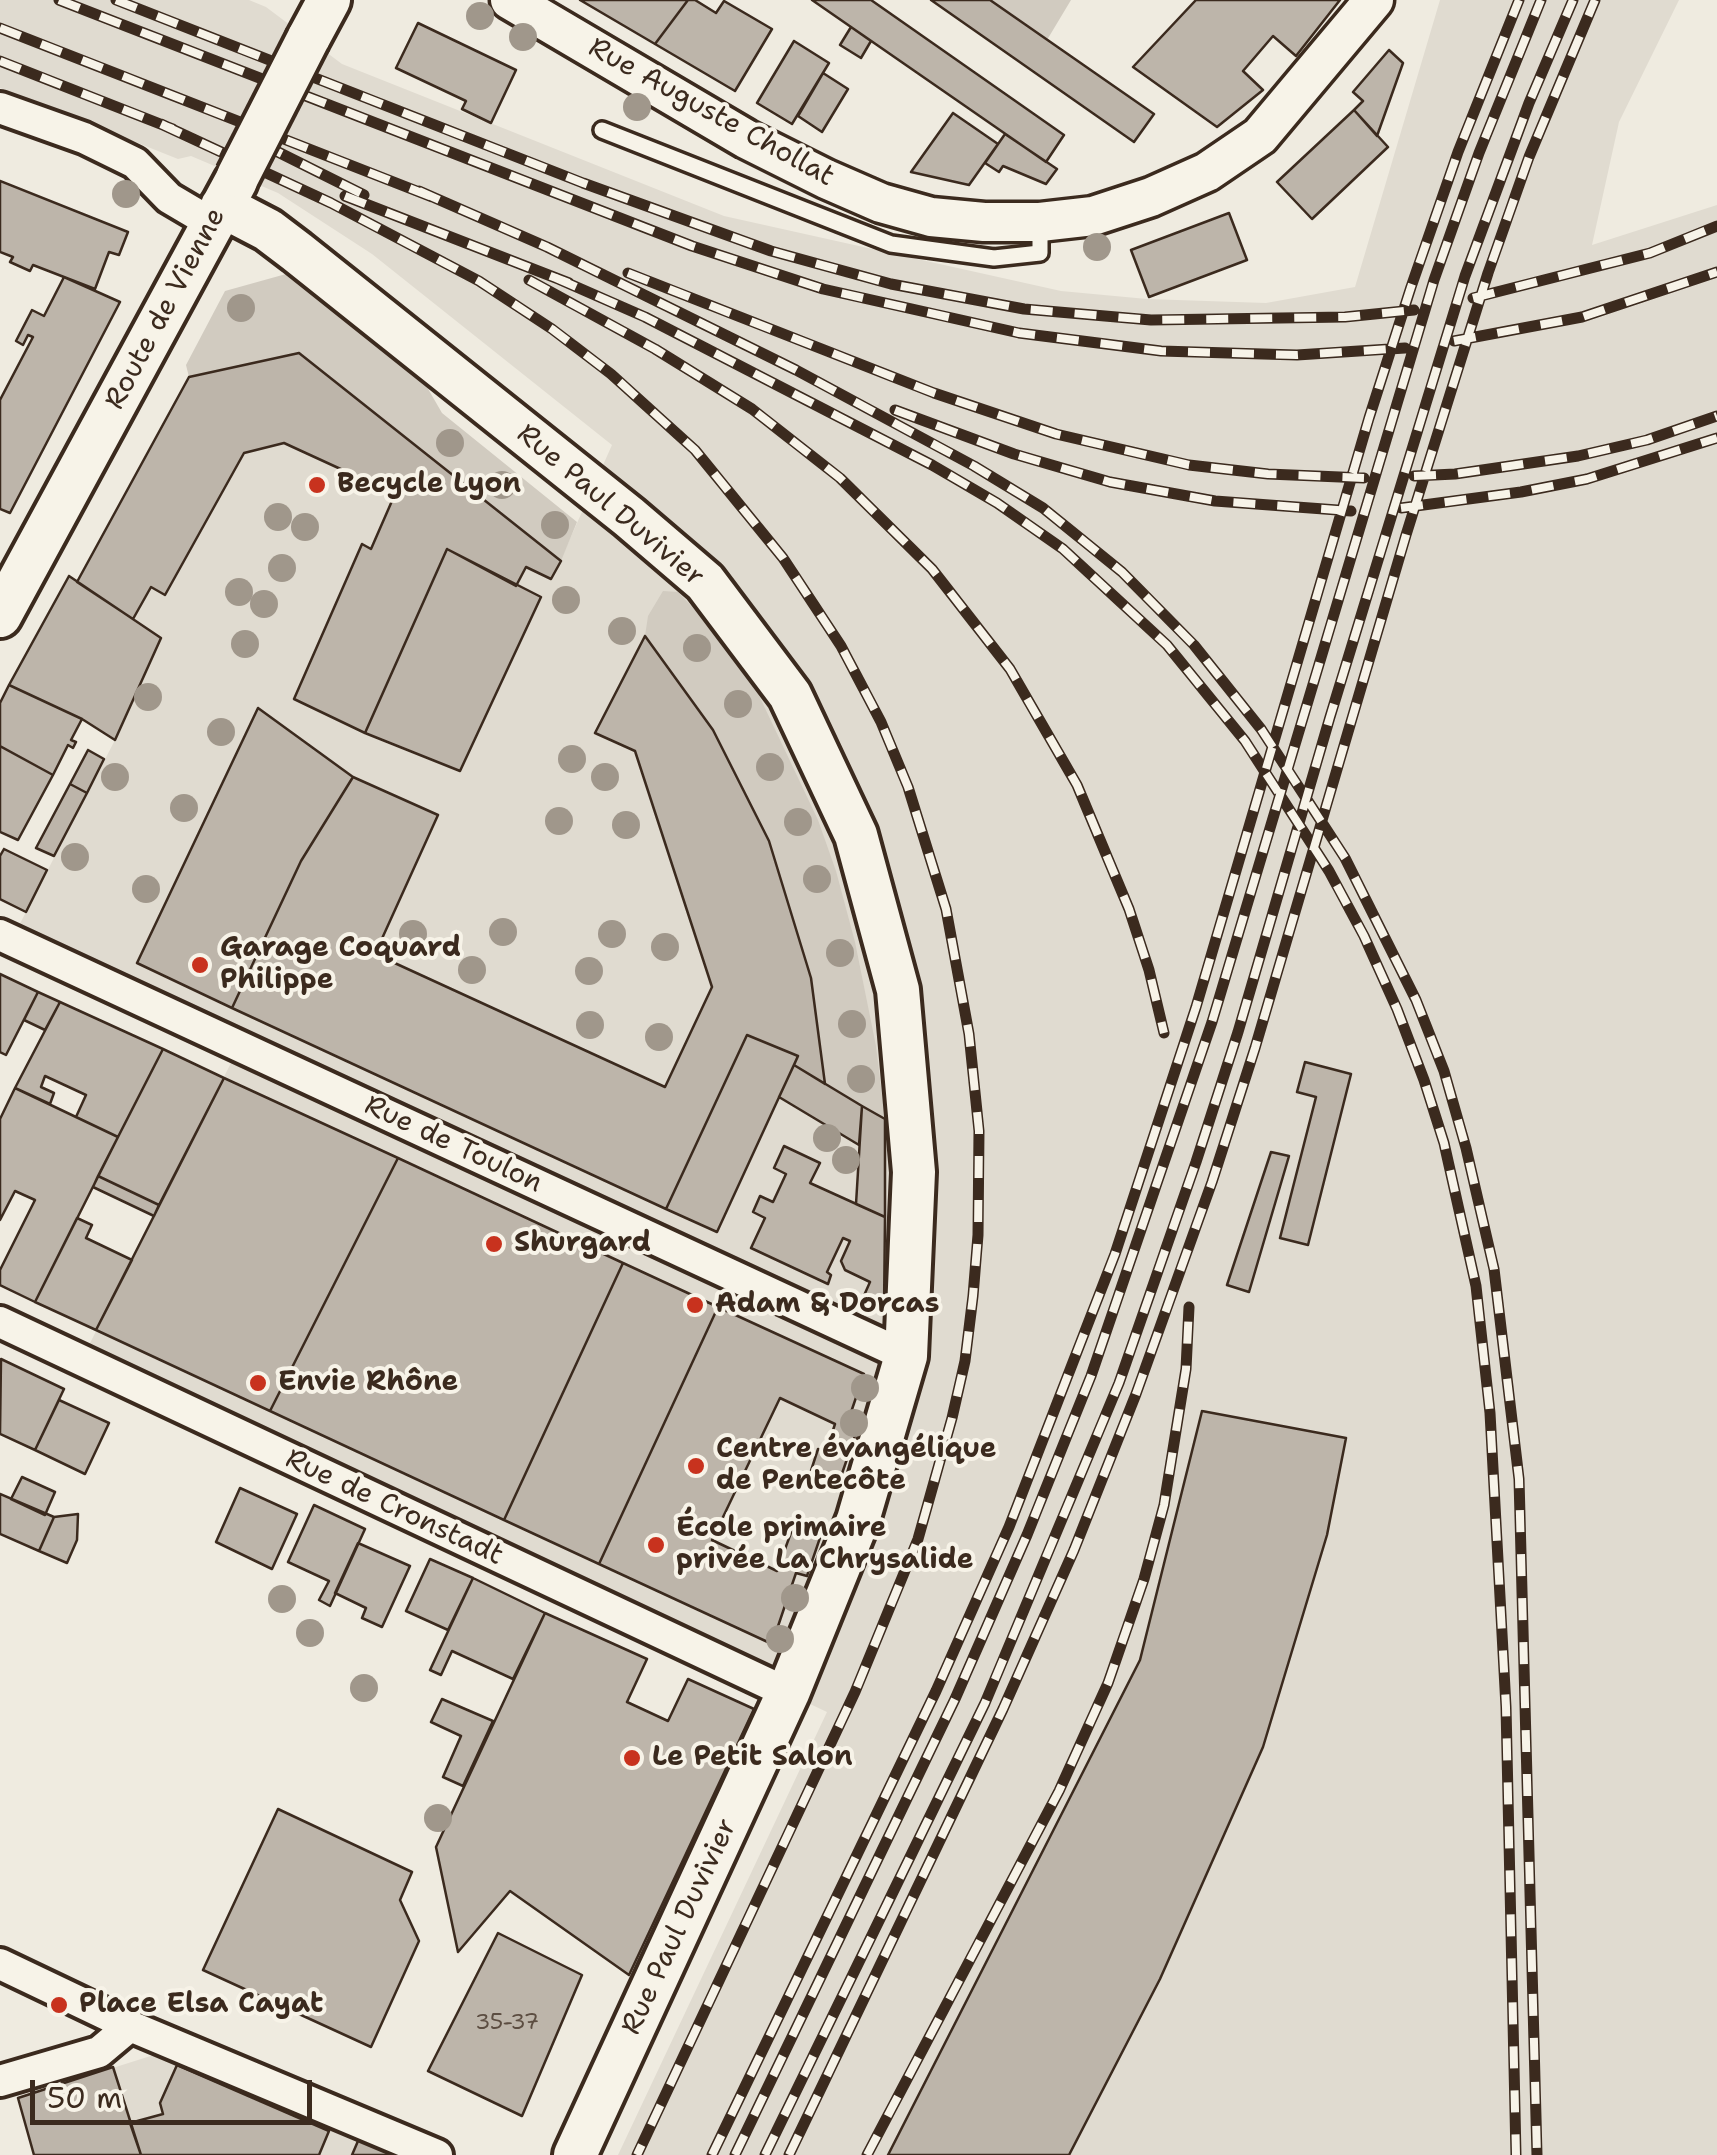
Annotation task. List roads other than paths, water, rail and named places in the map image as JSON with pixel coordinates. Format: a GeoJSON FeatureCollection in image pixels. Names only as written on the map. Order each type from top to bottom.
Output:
{"type":"FeatureCollection","features":[{"type":"Feature","properties":{"kind":"main road","name":"Route de Vienne"},"geometry":{"type":"LineString","coordinates":[[0,616],[329,0]]}},
{"type":"Feature","properties":{"kind":"main road","name":"Rue Paul Duvivier"},"geometry":{"type":"LineString","coordinates":[[224,202],[297,252],[705,582],[790,696],[856,834],[898,990],[914,1172],[906,1356],[858,1520],[788,1693],[575,2155]]}},
{"type":"Feature","properties":{"kind":"street","name":"Rue Auguste Chollat"},"geometry":{"type":"LineString","coordinates":[[510,0],[746,139],[867,197],[931,216],[984,222],[1040,222],[1092,216],[1151,197],[1207,172],[1260,136],[1374,0]]}},
{"type":"Feature","properties":{"kind":"street"},"geometry":{"type":"LineString","coordinates":[[0,108],[84,138],[135,163],[169,198],[224,202]]}},
{"type":"Feature","properties":{"kind":"street","name":"Rue de Toulon"},"geometry":{"type":"LineString","coordinates":[[0,934],[906,1356]]}},
{"type":"Feature","properties":{"kind":"street","name":"Rue de Cronstadt"},"geometry":{"type":"LineString","coordinates":[[0,1322],[788,1693]]}},
{"type":"Feature","properties":{"kind":"street"},"geometry":{"type":"LineString","coordinates":[[0,1964],[130,2026],[437,2155]]}},
{"type":"Feature","properties":{"kind":"street"},"geometry":{"type":"LineString","coordinates":[[0,2081],[99,2052],[130,2026]]}},
{"type":"Feature","properties":{"kind":"lane"},"geometry":{"type":"LineString","coordinates":[[602,130],[891,244],[994,258],[1040,252],[1040,222]]}},
{"type":"Feature","properties":{"kind":"railway"},"geometry":{"type":"LineString","coordinates":[[59,0],[692,246],[823,289],[1019,333],[1161,351],[1297,355],[1405,348]]}},
{"type":"Feature","properties":{"kind":"railway"},"geometry":{"type":"LineString","coordinates":[[116,0],[583,183],[771,251],[891,284],[1024,309],[1151,320],[1345,317],[1414,310]]}},
{"type":"Feature","properties":{"kind":"railway"},"geometry":{"type":"LineString","coordinates":[[712,2155],[936,1691],[1009,1527],[1115,1254],[1196,1007],[1411,287],[1458,152],[1519,0]]}},
{"type":"Feature","properties":{"kind":"railway"},"geometry":{"type":"LineString","coordinates":[[735,2155],[955,1699],[1091,1376],[1212,1022],[1434,280],[1479,153],[1541,0]]}},
{"type":"Feature","properties":{"kind":"railway"},"geometry":{"type":"LineString","coordinates":[[765,2155],[985,1703],[1119,1383],[1238,1032],[1465,276],[1529,103],[1573,0]]}},
{"type":"Feature","properties":{"kind":"railway"},"geometry":{"type":"LineString","coordinates":[[789,2155],[1003,1709],[1074,1550],[1136,1394],[1255,1048],[1406,535],[1488,273],[1529,157],[1595,0]]}},
{"type":"Feature","properties":{"kind":"railway"},"geometry":{"type":"LineString","coordinates":[[0,28],[432,197]]}},
{"type":"Feature","properties":{"kind":"railway"},"geometry":{"type":"LineString","coordinates":[[0,61],[173,129]]}},
{"type":"Feature","properties":{"kind":"railway"},"geometry":{"type":"LineString","coordinates":[[161,124],[331,203],[479,281],[611,374],[695,450],[783,558],[841,646],[881,722],[908,787],[946,909],[969,1034],[979,1131],[973,1296],[965,1361],[952,1418],[918,1539],[855,1692],[637,2155]]}},
{"type":"Feature","properties":{"kind":"railway"},"geometry":{"type":"LineString","coordinates":[[262,144],[364,195]]}},
{"type":"Feature","properties":{"kind":"railway"},"geometry":{"type":"LineString","coordinates":[[419,191],[547,247],[796,370],[974,466],[1043,508],[1122,572],[1194,645],[1261,729],[1345,858],[1416,1000],[1444,1071],[1494,1269],[1519,1479],[1537,2155]]}},
{"type":"Feature","properties":{"kind":"railway"},"geometry":{"type":"LineString","coordinates":[[345,196],[569,283]]}},
{"type":"Feature","properties":{"kind":"railway"},"geometry":{"type":"LineString","coordinates":[[1473,298],[1650,253],[1717,226]]}},
{"type":"Feature","properties":{"kind":"railway"},"geometry":{"type":"LineString","coordinates":[[1454,341],[1582,317],[1717,272]]}},
{"type":"Feature","properties":{"kind":"railway"},"geometry":{"type":"LineString","coordinates":[[628,273],[934,393],[1056,434],[1189,465],[1268,474],[1364,478]]}},
{"type":"Feature","properties":{"kind":"railway"},"geometry":{"type":"LineString","coordinates":[[556,278],[645,317],[932,465],[997,503],[1063,549],[1167,645],[1245,741],[1329,871],[1364,936],[1424,1080],[1444,1143],[1476,1286],[1490,1413],[1506,1707],[1516,2155]]}},
{"type":"Feature","properties":{"kind":"railway"},"geometry":{"type":"LineString","coordinates":[[529,280],[655,349],[752,409],[840,478],[932,569],[1010,669],[1077,785],[1129,909],[1164,1033]]}},
{"type":"Feature","properties":{"kind":"railway"},"geometry":{"type":"LineString","coordinates":[[895,410],[1014,454],[1110,482],[1215,501],[1351,511]]}},
{"type":"Feature","properties":{"kind":"railway"},"geometry":{"type":"LineString","coordinates":[[1414,476],[1578,456],[1647,440],[1717,416]]}},
{"type":"Feature","properties":{"kind":"railway"},"geometry":{"type":"LineString","coordinates":[[1401,508],[1587,479],[1717,438]]}},
{"type":"Feature","properties":{"kind":"railway"},"geometry":{"type":"LineString","coordinates":[[867,2155],[1059,1791],[1108,1683],[1144,1579],[1164,1505],[1186,1369],[1189,1307]]}},
{"type":"Feature","properties":{"kind":"place","name":"Becycle Lyon"},"geometry":{"type":"Point","coordinates":[317,485]}},
{"type":"Feature","properties":{"kind":"place","name":"Garage Coquard Philippe"},"geometry":{"type":"Point","coordinates":[200,965]}},
{"type":"Feature","properties":{"kind":"place","name":"Shurgard"},"geometry":{"type":"Point","coordinates":[494,1244]}},
{"type":"Feature","properties":{"kind":"place","name":"Adam & Dorcas"},"geometry":{"type":"Point","coordinates":[695,1305]}},
{"type":"Feature","properties":{"kind":"place","name":"Envie Rhône"},"geometry":{"type":"Point","coordinates":[258,1383]}},
{"type":"Feature","properties":{"kind":"place","name":"Centre évangélique de Pentecôte"},"geometry":{"type":"Point","coordinates":[696,1466]}},
{"type":"Feature","properties":{"kind":"place","name":"École primaire privée La Chrysalide"},"geometry":{"type":"Point","coordinates":[656,1545]}},
{"type":"Feature","properties":{"kind":"place","name":"Le Petit Salon"},"geometry":{"type":"Point","coordinates":[632,1758]}},
{"type":"Feature","properties":{"kind":"place","name":"Place Elsa Cayat"},"geometry":{"type":"Point","coordinates":[59,2005]}}]}
